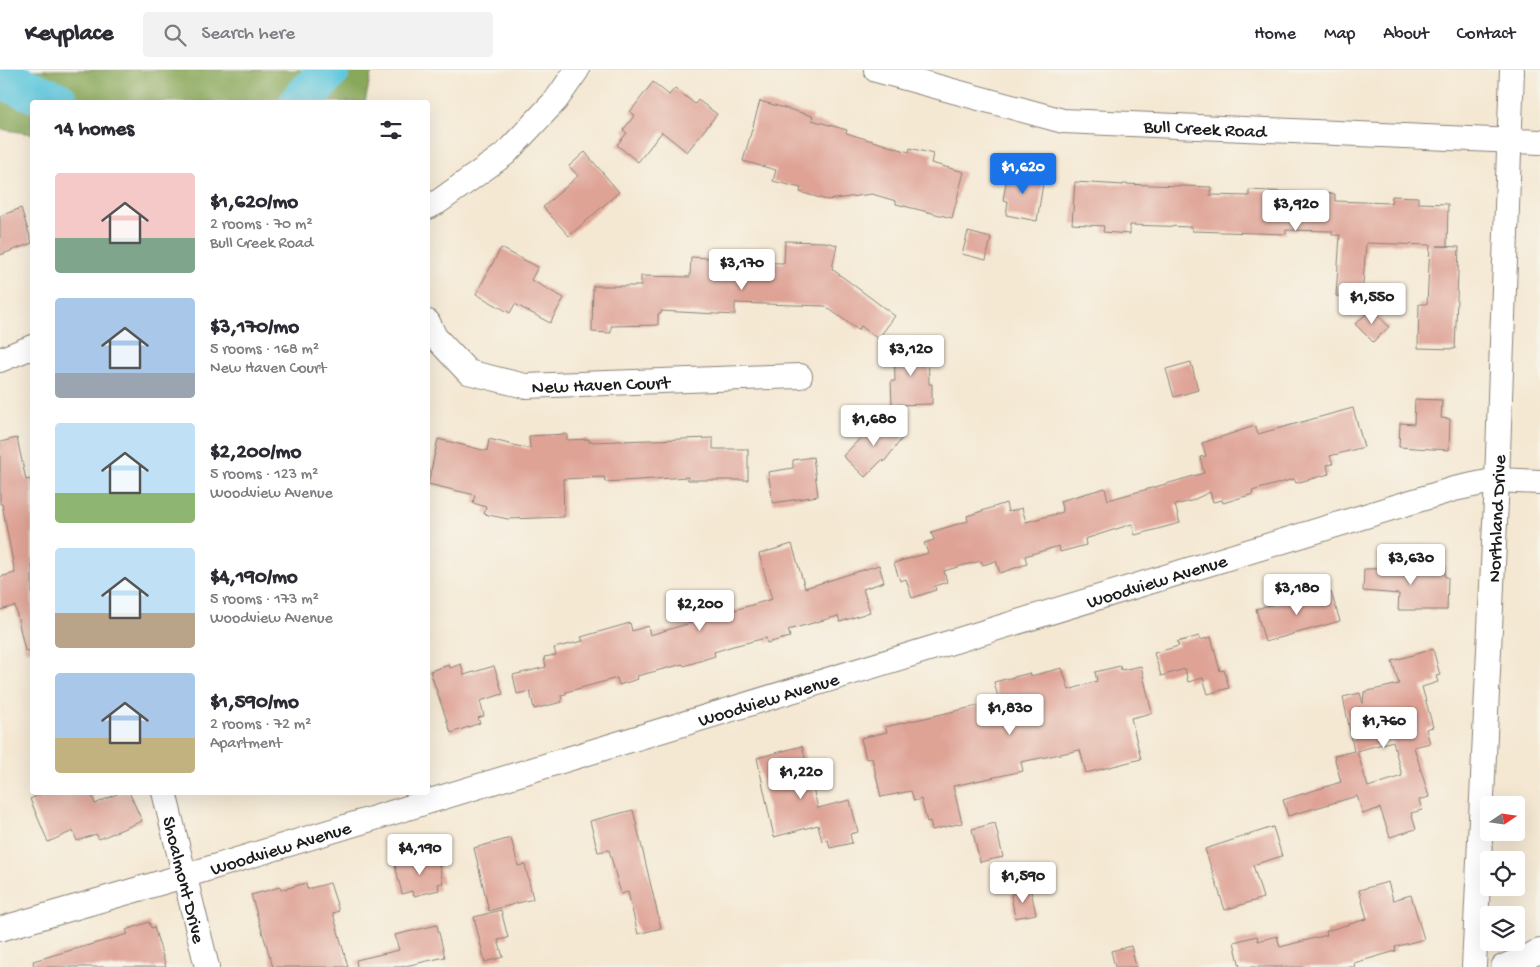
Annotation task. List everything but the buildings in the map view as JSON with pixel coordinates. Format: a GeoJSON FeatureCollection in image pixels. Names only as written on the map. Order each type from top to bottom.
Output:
{"type":"FeatureCollection","features":[{"type":"Feature","properties":{"kind":"street"},"geometry":{"type":"LineString","coordinates":[[430,206],[505,154],[556,100],[577,70]]}},
{"type":"Feature","properties":{"kind":"street","name":"Bull Creek Road"},"geometry":{"type":"LineString","coordinates":[[876,70],[1063,121],[1540,142]]}},
{"type":"Feature","properties":{"kind":"street","name":"Northland Drive"},"geometry":{"type":"LineString","coordinates":[[1474,967],[1497,480],[1511,141],[1512,70]]}},
{"type":"Feature","properties":{"kind":"street","name":"New Haven Court"},"geometry":{"type":"LineString","coordinates":[[430,326],[435,337],[468,372],[525,386],[800,376]]}},
{"type":"Feature","properties":{"kind":"street"},"geometry":{"type":"LineString","coordinates":[[0,360],[30,348]]}},
{"type":"Feature","properties":{"kind":"street","name":"Woodview Avenue"},"geometry":{"type":"LineString","coordinates":[[0,929],[184,876],[1435,495],[1497,480],[1540,482]]}},
{"type":"Feature","properties":{"kind":"street","name":"Shoalmont Drive"},"geometry":{"type":"LineString","coordinates":[[165,795],[207,967]]}},
{"type":"Feature","properties":{"kind":"street"},"geometry":{"type":"LineString","coordinates":[[1503,967],[1540,951]]}},
{"type":"Feature","properties":{"kind":"green space"},"geometry":{"type":"Polygon","coordinates":[[[0,70],[372,70],[365,100],[30,100],[30,134],[0,129],[0,70]]]}},
{"type":"Feature","properties":{"kind":"waterway"},"geometry":{"type":"LineString","coordinates":[[302,100],[330,70]]}},
{"type":"Feature","properties":{"kind":"waterway"},"geometry":{"type":"LineString","coordinates":[[0,78],[53,100]]}}]}
